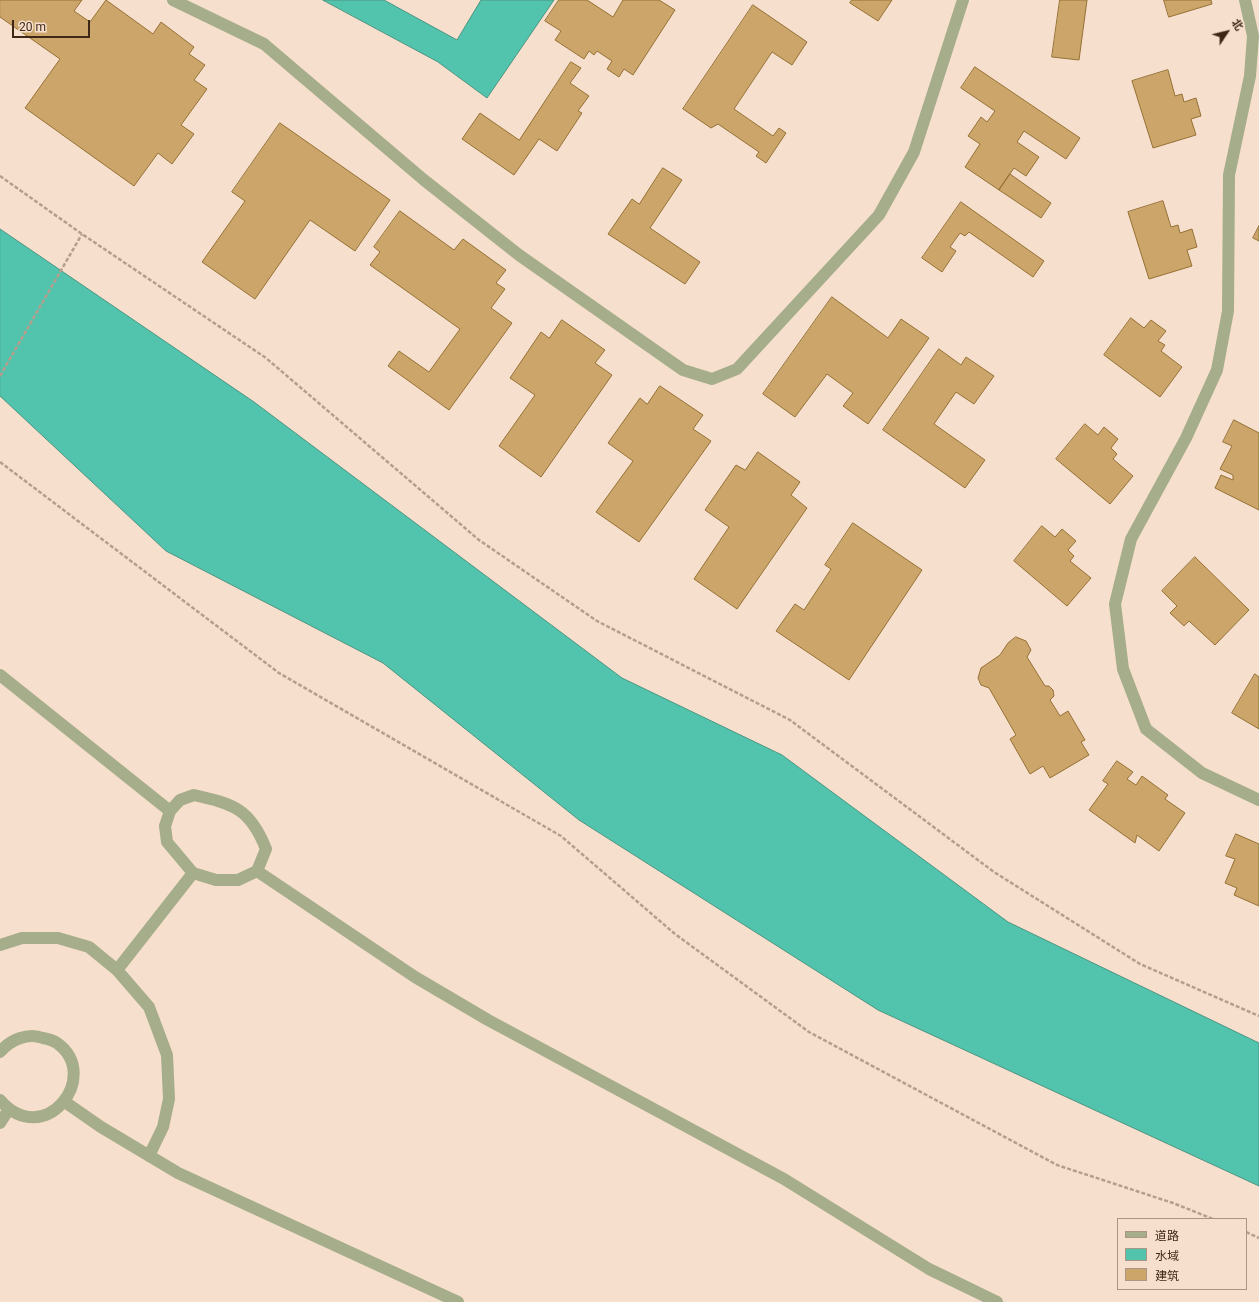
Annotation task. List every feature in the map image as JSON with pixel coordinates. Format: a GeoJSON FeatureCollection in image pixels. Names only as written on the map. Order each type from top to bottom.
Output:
{"type":"FeatureCollection","features":[{"type":"Feature","properties":{"kind":"lane"},"geometry":{"type":"LineString","coordinates":[[173,0],[264,44],[424,180],[519,255],[683,370],[712,379],[737,369],[878,215],[914,152],[964,0]]}},
{"type":"Feature","properties":{"kind":"lane"},"geometry":{"type":"LineString","coordinates":[[1245,0],[1254,36],[1251,70],[1229,175],[1228,311],[1217,370],[1186,438],[1131,539],[1115,604],[1123,669],[1146,729],[1202,773],[1259,800]]}},
{"type":"Feature","properties":{"kind":"lane"},"geometry":{"type":"LineString","coordinates":[[0,675],[170,811]]}},
{"type":"Feature","properties":{"kind":"lane"},"geometry":{"type":"LineString","coordinates":[[194,795],[232,805],[249,818],[260,833],[266,848],[257,871],[238,880],[216,880],[193,873],[168,842],[165,826],[170,811],[180,800],[194,795]]}},
{"type":"Feature","properties":{"kind":"lane"},"geometry":{"type":"LineString","coordinates":[[257,871],[415,978],[488,1020],[784,1179],[929,1269],[997,1302]]}},
{"type":"Feature","properties":{"kind":"lane"},"geometry":{"type":"LineString","coordinates":[[117,970],[193,873]]}},
{"type":"Feature","properties":{"kind":"lane"},"geometry":{"type":"LineString","coordinates":[[0,945],[22,938],[58,938],[89,947],[117,970],[149,1007],[167,1055],[169,1099],[163,1127],[149,1156]]}},
{"type":"Feature","properties":{"kind":"lane"},"geometry":{"type":"LineString","coordinates":[[0,1052],[6,1045],[18,1038],[38,1036],[57,1043],[67,1054],[73,1067],[74,1075],[72,1090],[65,1102],[48,1114],[39,1117],[25,1117],[9,1109],[0,1100]]}},
{"type":"Feature","properties":{"kind":"lane"},"geometry":{"type":"LineString","coordinates":[[65,1102],[101,1127],[178,1173],[458,1302]]}},
{"type":"Feature","properties":{"kind":"lane"},"geometry":{"type":"LineString","coordinates":[[0,1123],[9,1109]]}},
{"type":"Feature","properties":{"kind":"path"},"geometry":{"type":"LineString","coordinates":[[0,176],[82,234],[266,358],[479,540],[597,621],[790,720],[994,872],[1140,964],[1259,1016]]}},
{"type":"Feature","properties":{"kind":"path"},"geometry":{"type":"LineString","coordinates":[[0,376],[82,234]]}},
{"type":"Feature","properties":{"kind":"path"},"geometry":{"type":"LineString","coordinates":[[0,462],[279,673],[561,836],[675,934],[809,1032],[1057,1165],[1173,1203],[1210,1218]]}},
{"type":"Feature","properties":{"kind":"path"},"geometry":{"type":"LineString","coordinates":[[1247,1232],[1259,1238]]}},
{"type":"Feature","properties":{"kind":"water"},"geometry":{"type":"Polygon","coordinates":[[[323,0],[384,0],[457,40],[481,0],[554,0],[487,98],[438,62],[323,0]]]}},
{"type":"Feature","properties":{"kind":"water"},"geometry":{"type":"Polygon","coordinates":[[[0,229],[254,402],[622,678],[782,755],[1008,922],[1259,1043],[1259,1186],[878,1010],[579,820],[383,663],[166,551],[0,396],[0,229]]]}},
{"type":"Feature","properties":{"kind":"building"},"geometry":{"type":"Polygon","coordinates":[[[0,0],[82,0],[74,11],[90,22],[106,0],[153,34],[161,22],[194,47],[189,54],[205,65],[194,80],[207,89],[181,125],[194,134],[172,164],[158,153],[134,186],[25,108],[60,59],[0,17],[0,0]]]}},
{"type":"Feature","properties":{"kind":"building"},"geometry":{"type":"Polygon","coordinates":[[[559,0],[587,0],[613,17],[623,0],[659,0],[675,10],[633,75],[624,69],[619,77],[607,69],[612,61],[597,51],[594,55],[589,51],[584,59],[555,40],[561,31],[545,21],[559,0]]]}},
{"type":"Feature","properties":{"kind":"building"},"geometry":{"type":"Polygon","coordinates":[[[852,0],[892,0],[878,21],[850,3],[852,0]]]}},
{"type":"Feature","properties":{"kind":"building"},"geometry":{"type":"Polygon","coordinates":[[[1060,0],[1087,0],[1079,60],[1052,57],[1060,0]]]}},
{"type":"Feature","properties":{"kind":"building"},"geometry":{"type":"Polygon","coordinates":[[[1164,0],[1211,0],[1212,4],[1169,17],[1164,0]]]}},
{"type":"Feature","properties":{"kind":"building"},"geometry":{"type":"Polygon","coordinates":[[[753,5],[807,42],[792,65],[772,52],[734,109],[773,136],[779,128],[786,133],[766,163],[756,156],[759,152],[718,124],[711,128],[683,109],[753,5]]]}},
{"type":"Feature","properties":{"kind":"building"},"geometry":{"type":"Polygon","coordinates":[[[571,62],[581,68],[570,83],[589,96],[578,111],[582,113],[557,151],[539,139],[514,175],[462,139],[480,113],[519,140],[571,62]]]}},
{"type":"Feature","properties":{"kind":"building"},"geometry":{"type":"Polygon","coordinates":[[[975,67],[1080,138],[1066,159],[1024,131],[1017,142],[1039,157],[1026,176],[1014,168],[999,190],[965,167],[980,144],[968,136],[981,117],[987,122],[995,111],[961,88],[975,67]]]}},
{"type":"Feature","properties":{"kind":"building"},"geometry":{"type":"Polygon","coordinates":[[[1168,70],[1175,96],[1182,94],[1184,102],[1196,98],[1201,116],[1191,119],[1196,135],[1153,148],[1132,81],[1168,70]]]}},
{"type":"Feature","properties":{"kind":"building"},"geometry":{"type":"Polygon","coordinates":[[[280,123],[390,200],[355,251],[310,220],[255,299],[202,262],[245,201],[232,192],[280,123]]]}},
{"type":"Feature","properties":{"kind":"building"},"geometry":{"type":"Polygon","coordinates":[[[663,168],[682,180],[650,228],[700,262],[685,284],[608,234],[632,199],[639,204],[663,168]]]}},
{"type":"Feature","properties":{"kind":"building"},"geometry":{"type":"Polygon","coordinates":[[[1010,174],[1051,203],[1041,218],[999,190],[1010,174]]]}},
{"type":"Feature","properties":{"kind":"building"},"geometry":{"type":"Polygon","coordinates":[[[1163,201],[1171,227],[1178,225],[1180,233],[1192,229],[1197,247],[1187,250],[1192,266],[1149,279],[1128,212],[1163,201]]]}},
{"type":"Feature","properties":{"kind":"building"},"geometry":{"type":"Polygon","coordinates":[[[961,202],[1044,261],[1033,277],[969,232],[965,236],[960,233],[950,247],[956,251],[942,272],[922,258],[961,202]]]}},
{"type":"Feature","properties":{"kind":"building"},"geometry":{"type":"Polygon","coordinates":[[[400,211],[454,250],[463,239],[506,270],[496,283],[505,289],[491,308],[512,323],[449,410],[388,366],[399,351],[429,372],[460,329],[370,265],[380,252],[374,247],[400,211]]]}},
{"type":"Feature","properties":{"kind":"building"},"geometry":{"type":"Polygon","coordinates":[[[1259,226],[1259,241],[1253,238],[1259,226]]]}},
{"type":"Feature","properties":{"kind":"building"},"geometry":{"type":"Polygon","coordinates":[[[832,297],[888,338],[901,319],[929,338],[868,424],[843,406],[853,393],[827,374],[795,417],[763,394],[832,297]]]}},
{"type":"Feature","properties":{"kind":"building"},"geometry":{"type":"Polygon","coordinates":[[[1131,318],[1144,328],[1151,320],[1166,331],[1158,341],[1165,345],[1161,351],[1182,367],[1160,397],[1104,355],[1131,318]]]}},
{"type":"Feature","properties":{"kind":"building"},"geometry":{"type":"Polygon","coordinates":[[[562,320],[605,350],[595,363],[612,375],[541,477],[499,446],[535,395],[510,378],[541,332],[549,338],[562,320]]]}},
{"type":"Feature","properties":{"kind":"building"},"geometry":{"type":"Polygon","coordinates":[[[939,349],[961,365],[966,357],[994,376],[974,404],[956,392],[934,424],[985,460],[965,488],[883,430],[939,349]]]}},
{"type":"Feature","properties":{"kind":"building"},"geometry":{"type":"Polygon","coordinates":[[[660,386],[703,415],[693,429],[711,441],[639,542],[596,512],[633,461],[608,443],[640,398],[647,404],[660,386]]]}},
{"type":"Feature","properties":{"kind":"building"},"geometry":{"type":"Polygon","coordinates":[[[1234,420],[1259,433],[1259,510],[1215,488],[1221,475],[1233,480],[1233,475],[1220,469],[1232,446],[1223,442],[1234,420]]]}},
{"type":"Feature","properties":{"kind":"building"},"geometry":{"type":"Polygon","coordinates":[[[1085,424],[1098,435],[1104,427],[1118,439],[1111,448],[1117,454],[1113,459],[1133,476],[1110,504],[1056,459],[1085,424]]]}},
{"type":"Feature","properties":{"kind":"building"},"geometry":{"type":"Polygon","coordinates":[[[758,452],[800,482],[791,495],[807,508],[737,609],[694,579],[729,527],[705,510],[736,465],[745,470],[758,452]]]}},
{"type":"Feature","properties":{"kind":"building"},"geometry":{"type":"Polygon","coordinates":[[[853,523],[922,570],[849,680],[776,631],[795,604],[804,610],[831,569],[825,565],[853,523]]]}},
{"type":"Feature","properties":{"kind":"building"},"geometry":{"type":"Polygon","coordinates":[[[1042,526],[1055,537],[1062,529],[1076,541],[1068,550],[1074,556],[1070,561],[1091,578],[1067,606],[1014,561],[1042,526]]]}},
{"type":"Feature","properties":{"kind":"building"},"geometry":{"type":"Polygon","coordinates":[[[1195,557],[1249,610],[1215,645],[1189,621],[1184,626],[1170,613],[1177,606],[1162,591],[1195,557]]]}},
{"type":"Feature","properties":{"kind":"building"},"geometry":{"type":"Polygon","coordinates":[[[1016,637],[1026,641],[1031,650],[1027,657],[1045,686],[1049,686],[1053,690],[1054,696],[1050,700],[1060,716],[1068,711],[1085,740],[1081,742],[1089,755],[1050,778],[1043,766],[1030,774],[1010,739],[1016,735],[989,688],[981,685],[978,678],[981,668],[1000,655],[1008,643],[1016,637]]]}},
{"type":"Feature","properties":{"kind":"building"},"geometry":{"type":"Polygon","coordinates":[[[1255,674],[1259,677],[1259,729],[1232,713],[1255,674]]]}},
{"type":"Feature","properties":{"kind":"building"},"geometry":{"type":"Polygon","coordinates":[[[1117,761],[1133,772],[1127,779],[1136,785],[1142,776],[1168,795],[1165,799],[1185,813],[1159,851],[1137,835],[1135,843],[1089,810],[1108,784],[1103,781],[1117,761]]]}},
{"type":"Feature","properties":{"kind":"building"},"geometry":{"type":"Polygon","coordinates":[[[1236,834],[1259,844],[1259,906],[1234,895],[1237,888],[1225,883],[1235,859],[1226,856],[1236,834]]]}}]}
